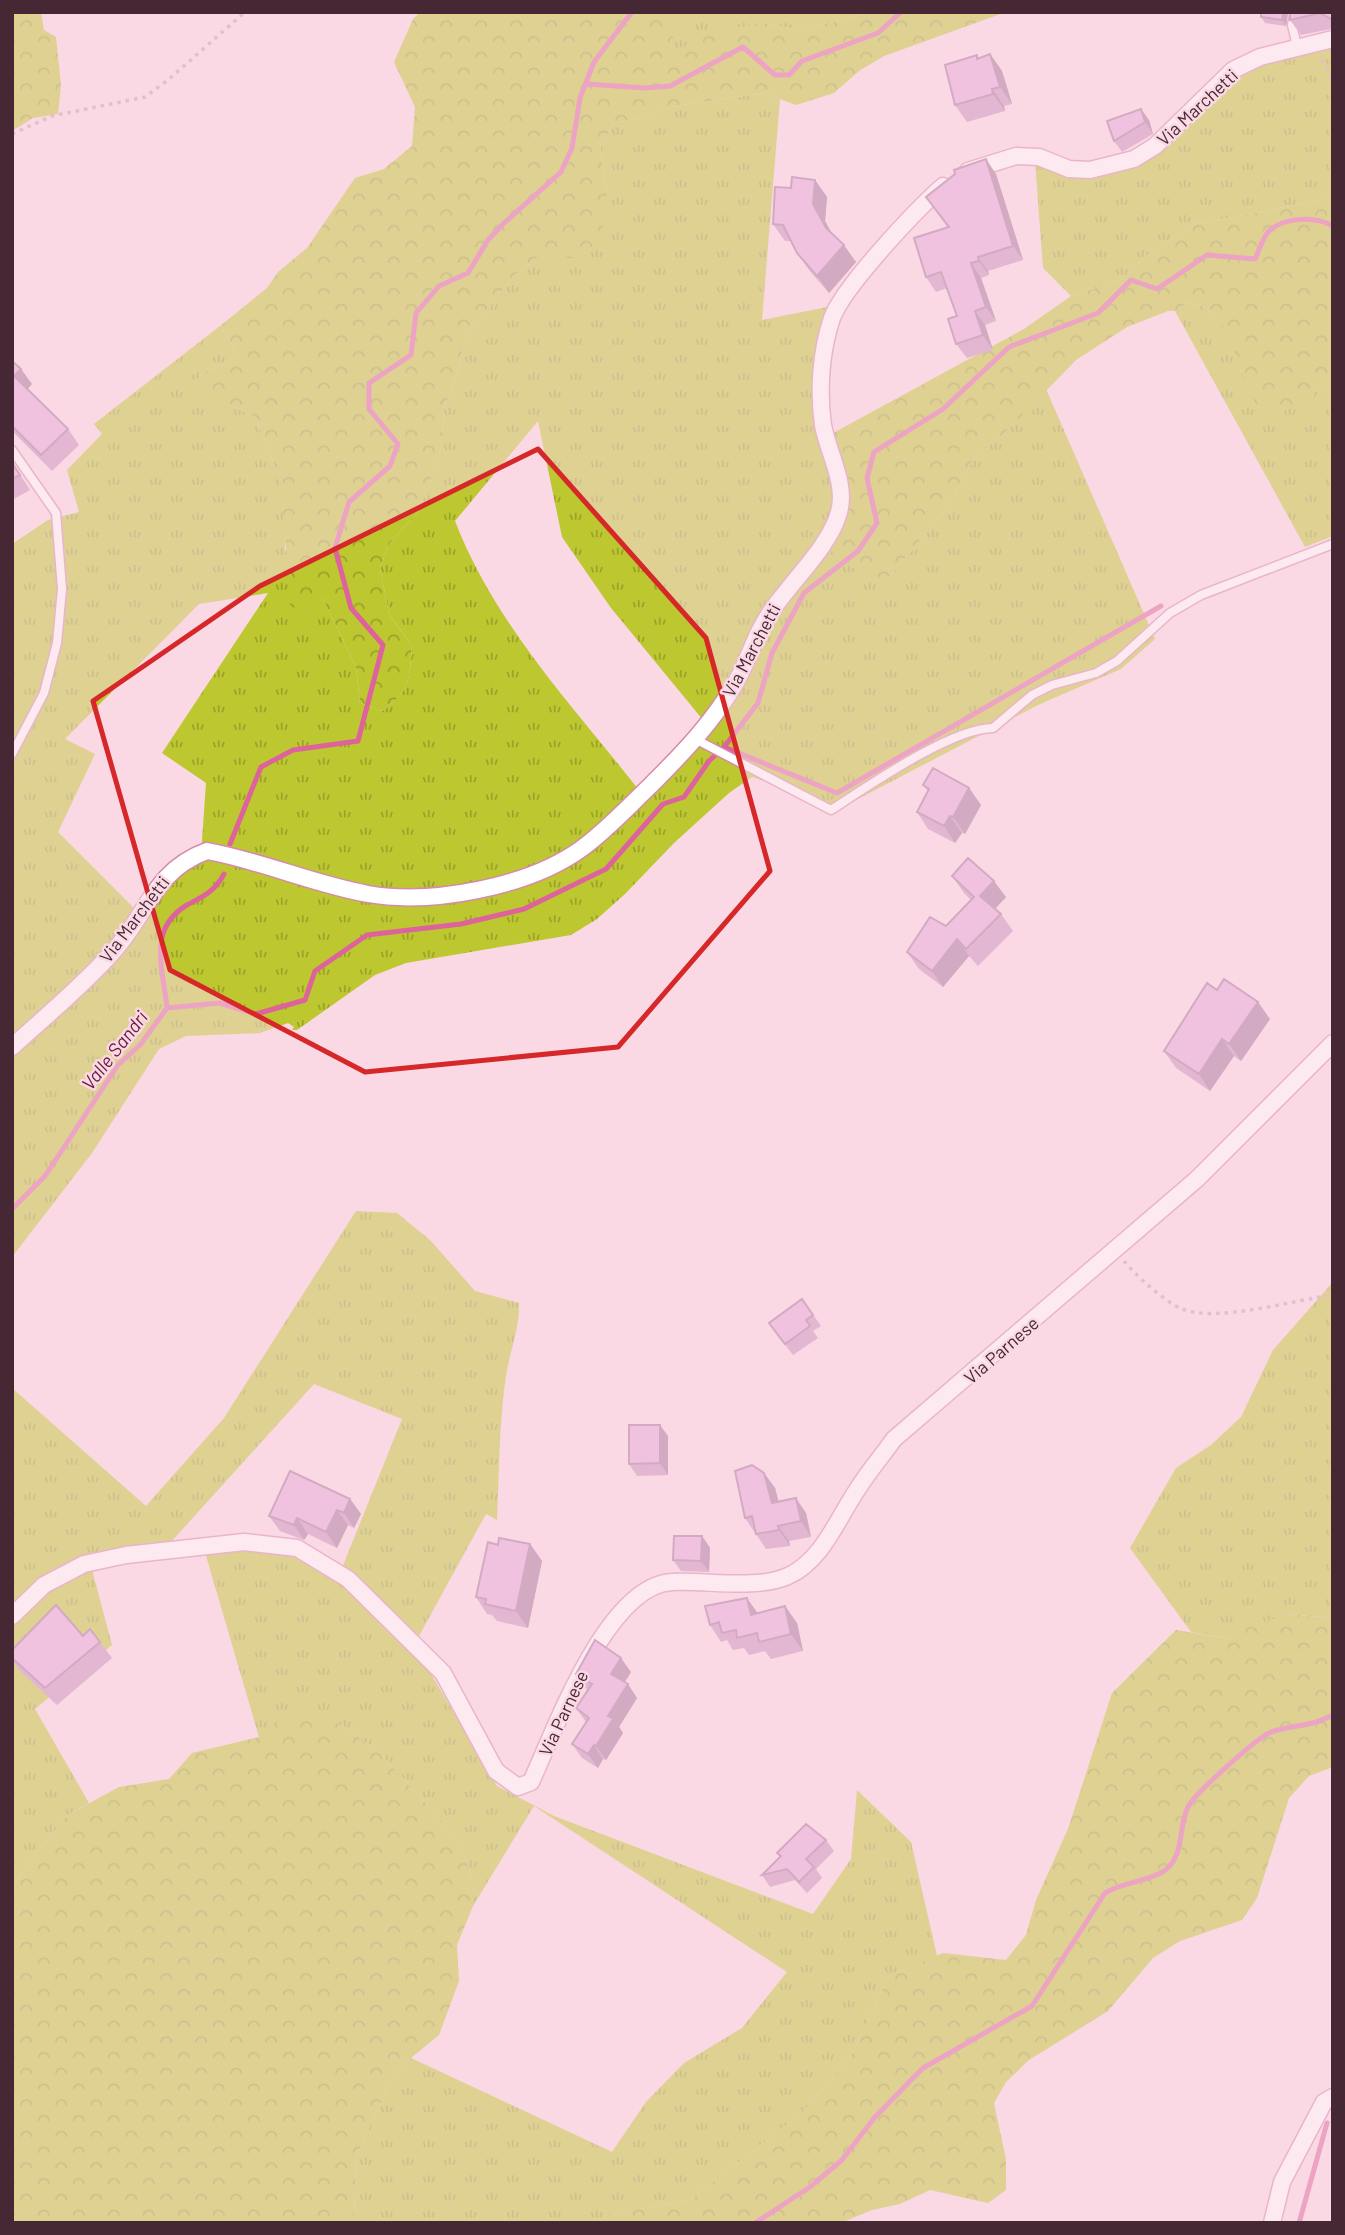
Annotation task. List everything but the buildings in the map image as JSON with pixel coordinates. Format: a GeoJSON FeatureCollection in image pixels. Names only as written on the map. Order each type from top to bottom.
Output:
{"type":"FeatureCollection","features":[{"type":"Feature","properties":{"kind":"street","name":"Via Marchetti"},"geometry":{"type":"LineString","coordinates":[[12,1047],[113,953],[167,874],[184,859],[206,851],[233,856],[305,879],[391,896],[435,895],[492,886],[545,869],[579,850],[604,831],[697,740],[736,682],[771,609],[831,535],[840,511],[841,494],[823,425],[821,390],[833,317],[846,294],[920,206],[944,185],[968,171],[1016,156],[1040,157],[1069,169],[1090,170],[1134,159],[1155,146],[1233,70],[1260,57],[1333,39]]}},
{"type":"Feature","properties":{"kind":"street","name":"Via Parnese"},"geometry":{"type":"LineString","coordinates":[[12,1616],[44,1585],[84,1564],[125,1555],[244,1542],[298,1548],[348,1579],[443,1673],[496,1771],[518,1787],[531,1782],[592,1651],[629,1601],[668,1582],[746,1583],[788,1576],[818,1553],[858,1488],[894,1438],[1116,1251],[1196,1179],[1333,1043]]}},
{"type":"Feature","properties":{"kind":"street"},"geometry":{"type":"LineString","coordinates":[[1272,2223],[1282,2182],[1324,2102],[1333,2097]]}},
{"type":"Feature","properties":{"kind":"lane"},"geometry":{"type":"LineString","coordinates":[[1295,12],[1292,25],[1303,46]]}},
{"type":"Feature","properties":{"kind":"lane"},"geometry":{"type":"LineString","coordinates":[[12,450],[57,513],[62,589],[57,643],[44,693],[12,754]]}},
{"type":"Feature","properties":{"kind":"lane"},"geometry":{"type":"LineString","coordinates":[[697,740],[831,810],[879,779],[975,728],[993,728],[1032,695],[1052,685],[1096,673],[1117,661],[1170,613],[1201,595],[1333,544]]}},
{"type":"Feature","properties":{"kind":"path"},"geometry":{"type":"LineString","coordinates":[[12,134],[52,116],[145,97],[245,12]]}},
{"type":"Feature","properties":{"kind":"path"},"geometry":{"type":"LineString","coordinates":[[1303,46],[1333,79]]}},
{"type":"Feature","properties":{"kind":"path"},"geometry":{"type":"LineString","coordinates":[[1116,1251],[1134,1273],[1182,1309],[1232,1314],[1333,1295]]}},
{"type":"Feature","properties":{"kind":"highlighted area"},"geometry":{"type":"Polygon","coordinates":[[[538,449],[706,638],[770,871],[618,1047],[365,1072],[170,970],[93,701],[260,586],[538,449]]]}},
{"type":"Feature","properties":{"kind":"green space"},"geometry":{"type":"Polygon","coordinates":[[[12,12],[41,12],[44,30],[56,37],[61,85],[58,114],[33,118],[12,131],[12,12]]]}},
{"type":"Feature","properties":{"kind":"green space"},"geometry":{"type":"Polygon","coordinates":[[[420,12],[670,12],[675,53],[703,33],[764,23],[800,30],[874,12],[1006,12],[884,56],[859,71],[834,93],[796,105],[764,93],[676,106],[642,118],[614,123],[600,146],[607,192],[601,243],[576,258],[537,258],[512,277],[464,341],[459,368],[444,409],[441,448],[429,485],[417,513],[389,544],[380,568],[389,614],[412,646],[410,667],[403,691],[382,711],[360,703],[356,667],[322,597],[301,613],[290,605],[281,481],[255,416],[200,394],[195,382],[204,372],[230,362],[235,349],[220,326],[267,288],[278,272],[307,248],[355,178],[384,169],[412,146],[415,107],[394,62],[413,19],[420,12]]]}},
{"type":"Feature","properties":{"kind":"green space"},"geometry":{"type":"Polygon","coordinates":[[[670,12],[874,12],[800,30],[764,23],[674,53],[670,12]]]}},
{"type":"Feature","properties":{"kind":"green space"},"geometry":{"type":"Polygon","coordinates":[[[1333,41],[1333,198],[1195,224],[1144,257],[1124,279],[1071,296],[1043,268],[1035,161],[1120,167],[1244,67],[1333,41]]]}},
{"type":"Feature","properties":{"kind":"green space"},"geometry":{"type":"Polygon","coordinates":[[[764,93],[780,99],[762,320],[842,304],[829,330],[826,437],[890,576],[948,507],[977,453],[1003,435],[1046,389],[1155,639],[1121,669],[1038,705],[833,812],[775,784],[752,777],[729,793],[674,843],[597,919],[571,935],[406,963],[375,975],[297,1030],[292,1030],[294,1027],[288,1023],[260,1033],[186,1036],[159,1049],[92,1153],[12,1257],[12,544],[48,520],[79,512],[67,470],[102,434],[94,424],[220,326],[235,349],[230,362],[204,372],[195,382],[201,394],[255,416],[281,481],[285,509],[285,550],[322,597],[356,667],[360,703],[382,711],[403,691],[410,667],[412,646],[389,614],[380,568],[389,544],[417,513],[429,485],[441,448],[444,409],[459,368],[464,341],[512,277],[537,258],[576,258],[607,192],[600,146],[614,123],[642,118],[676,106],[764,93]],[[538,421],[455,521],[472,559],[514,630],[563,697],[642,794],[708,726],[611,608],[562,537],[538,421]],[[268,593],[199,604],[65,739],[95,754],[58,832],[141,915],[172,872],[201,855],[206,783],[162,753],[268,593]]]}},
{"type":"Feature","properties":{"kind":"green space"},"geometry":{"type":"Polygon","coordinates":[[[1333,198],[1333,380],[1315,388],[1314,401],[1274,414],[1260,412],[1224,328],[1211,312],[1189,302],[1175,311],[1168,311],[1127,327],[1076,360],[1003,435],[977,453],[948,507],[890,576],[873,579],[839,560],[825,543],[841,514],[826,437],[1024,329],[1071,296],[1124,279],[1144,257],[1195,224],[1333,198]]]}},
{"type":"Feature","properties":{"kind":"green space"},"geometry":{"type":"Polygon","coordinates":[[[1189,302],[1211,312],[1226,329],[1241,373],[1315,388],[1333,380],[1333,536],[1305,547],[1175,311],[1189,302]]]}},
{"type":"Feature","properties":{"kind":"green space"},"geometry":{"type":"Polygon","coordinates":[[[356,1211],[397,1213],[431,1241],[475,1291],[519,1303],[518,1323],[503,1400],[497,1520],[486,1514],[414,1645],[497,1786],[554,1816],[813,1914],[851,1859],[857,1790],[911,1842],[937,1956],[889,1976],[852,2054],[802,2113],[690,2200],[607,2215],[598,2223],[354,2223],[356,2157],[395,2071],[411,2058],[612,2152],[646,2102],[684,2063],[742,2028],[787,1972],[534,1806],[473,1906],[473,1881],[464,1855],[447,1827],[379,1752],[342,1725],[259,1737],[202,1542],[258,1539],[340,1573],[402,1419],[314,1384],[170,1543],[138,1545],[118,1550],[91,1566],[112,1645],[35,1709],[89,1803],[66,1816],[12,1886],[12,1388],[146,1506],[224,1418],[356,1211]]]}},
{"type":"Feature","properties":{"kind":"green space"},"geometry":{"type":"Polygon","coordinates":[[[1333,1282],[1333,1618],[1288,1614],[1232,1639],[1191,1632],[1130,1548],[1176,1468],[1211,1445],[1241,1417],[1273,1350],[1333,1282]]]}},
{"type":"Feature","properties":{"kind":"green space"},"geometry":{"type":"Polygon","coordinates":[[[1288,1614],[1333,1618],[1333,1767],[1309,1776],[1289,1798],[1257,1898],[1242,1920],[1180,1941],[1153,1958],[1108,2011],[1029,2060],[1006,2082],[994,2103],[1006,2159],[1006,2190],[988,2203],[930,2190],[900,2204],[872,2210],[841,2223],[598,2223],[606,2215],[690,2200],[802,2113],[852,2054],[889,1976],[943,1953],[1006,1960],[1026,1935],[1036,1900],[1068,1829],[1112,1693],[1176,1630],[1232,1639],[1233,1632],[1288,1614]]]}},
{"type":"Feature","properties":{"kind":"green space"},"geometry":{"type":"Polygon","coordinates":[[[287,1712],[342,1725],[379,1752],[447,1827],[464,1855],[473,1881],[473,1906],[457,1945],[459,1981],[439,2035],[395,2071],[356,2157],[354,2223],[12,2223],[12,1886],[66,1816],[119,1787],[169,1779],[192,1753],[259,1737],[287,1712]]]}},
{"type":"Feature","properties":{"kind":"waterway","name":"Valle Sandri"},"geometry":{"type":"LineString","coordinates":[[230,844],[261,767],[293,750],[358,741],[383,645],[351,608],[335,548],[349,502],[390,466],[398,444],[369,409],[369,383],[411,355],[416,313],[439,286],[468,273],[488,240],[561,172],[572,148],[580,98],[594,62],[632,12]]}},
{"type":"Feature","properties":{"kind":"waterway"},"geometry":{"type":"LineString","coordinates":[[587,84],[644,88],[670,86],[743,47],[775,75],[789,75],[802,61],[878,33],[901,12]]}},
{"type":"Feature","properties":{"kind":"waterway"},"geometry":{"type":"LineString","coordinates":[[167,1008],[220,1003],[256,1014],[305,1000],[315,971],[367,935],[461,924],[524,909],[606,869],[663,804],[684,797],[709,761],[724,747],[758,703],[772,653],[804,593],[858,551],[877,523],[867,478],[874,452],[943,409],[1009,347],[1098,313],[1131,280],[1157,289],[1207,255],[1255,259],[1270,230],[1284,222],[1309,219],[1333,226]]}},
{"type":"Feature","properties":{"kind":"waterway"},"geometry":{"type":"LineString","coordinates":[[724,747],[837,793],[1161,606]]}},
{"type":"Feature","properties":{"kind":"waterway","name":"Valle Sandri"},"geometry":{"type":"LineString","coordinates":[[12,1209],[45,1176],[118,1065],[140,1045],[167,1008],[160,950],[166,925],[187,905],[213,889],[224,874]]}},
{"type":"Feature","properties":{"kind":"waterway"},"geometry":{"type":"LineString","coordinates":[[755,2223],[810,2187],[842,2160],[875,2117],[923,2068],[1032,2006],[1105,1893],[1158,1874],[1171,1865],[1178,1850],[1188,1807],[1227,1766],[1271,1732],[1316,1722],[1333,1715]]}},
{"type":"Feature","properties":{"kind":"waterway"},"geometry":{"type":"LineString","coordinates":[[1299,2223],[1327,2123]]}}]}
